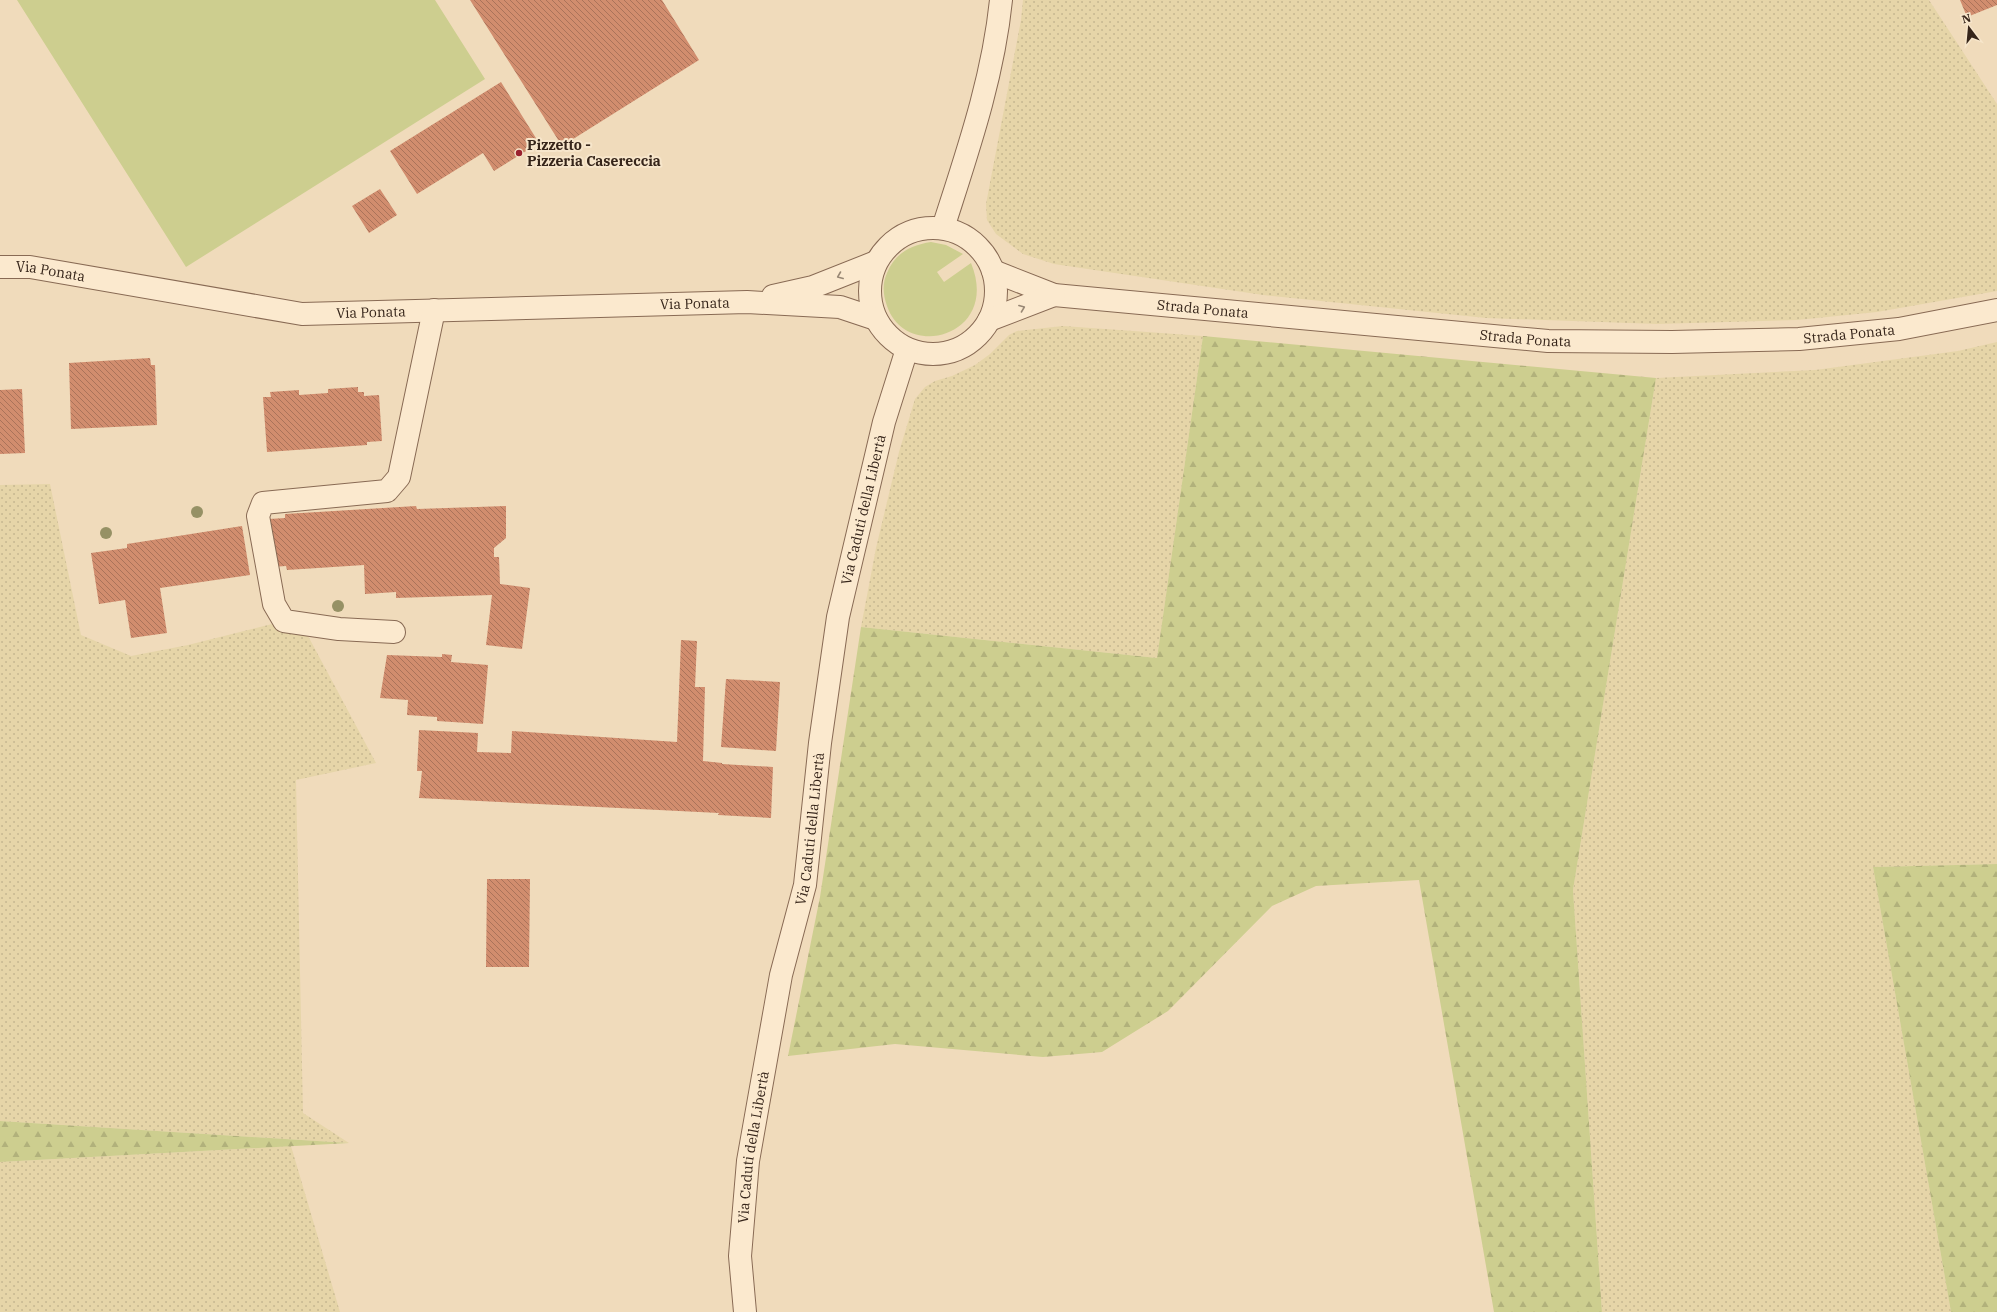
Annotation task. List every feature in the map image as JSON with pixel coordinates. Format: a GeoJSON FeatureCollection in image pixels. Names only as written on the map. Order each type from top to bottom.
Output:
{"type":"FeatureCollection","features":[{"type":"Feature","properties":{"kind":"street"},"geometry":{"type":"LineString","coordinates":[[943,228],[979,114],[993,57],[1001,0]]}},
{"type":"Feature","properties":{"kind":"street"},"geometry":{"type":"LineString","coordinates":[[923,228],[943,228],[959,233],[974,242],[985,255],[993,271],[996,287],[995,304],[989,320],[978,336],[962,347],[945,353],[926,354],[907,349],[889,337],[876,320],[870,301],[870,281],[876,262],[888,246],[904,234],[923,228]]}},
{"type":"Feature","properties":{"kind":"street","name":"Via Ponata"},"geometry":{"type":"LineString","coordinates":[[746,302],[813,287],[876,262]]}},
{"type":"Feature","properties":{"kind":"street","name":"Via Ponata"},"geometry":{"type":"LineString","coordinates":[[0,267],[30,267],[302,314],[746,302],[840,307],[876,320]]}},
{"type":"Feature","properties":{"kind":"street","name":"Strada Ponata"},"geometry":{"type":"LineString","coordinates":[[993,271],[1054,295],[1548,341],[1672,342],[1799,339],[1898,329],[1997,310]]}},
{"type":"Feature","properties":{"kind":"street","name":"Strada Ponata"},"geometry":{"type":"LineString","coordinates":[[989,320],[1054,295]]}},
{"type":"Feature","properties":{"kind":"street"},"geometry":{"type":"LineString","coordinates":[[394,632],[339,629],[284,622],[274,604],[258,516],[263,503],[387,491],[399,477],[434,310]]}},
{"type":"Feature","properties":{"kind":"street","name":"Via Caduti della Libertà"},"geometry":{"type":"LineString","coordinates":[[745,1312],[740,1256],[748,1161],[781,975],[805,885],[820,743],[838,617],[884,422],[907,349]]}},
{"type":"Feature","properties":{"kind":"shaded area"},"geometry":{"type":"Polygon","coordinates":[[[1023,0],[1929,0],[1997,104],[1997,291],[1877,312],[1797,320],[1657,324],[1486,318],[1263,295],[1054,264],[1023,254],[996,234],[987,220],[986,204],[1021,20],[1023,0]]]}},
{"type":"Feature","properties":{"kind":"shaded area"},"geometry":{"type":"Polygon","coordinates":[[[1063,326],[1203,336],[1157,658],[861,627],[876,548],[899,452],[915,399],[925,387],[935,381],[952,376],[975,365],[990,354],[1009,335],[1017,331],[1063,326]]]}},
{"type":"Feature","properties":{"kind":"shaded area"},"geometry":{"type":"Polygon","coordinates":[[[1997,342],[1997,864],[1873,867],[1951,1312],[1602,1312],[1573,890],[1656,378],[1815,370],[1958,351],[1997,342]]]}},
{"type":"Feature","properties":{"kind":"shaded area"},"geometry":{"type":"Polygon","coordinates":[[[50,484],[81,635],[131,656],[188,645],[284,621],[300,621],[376,763],[296,780],[303,1113],[349,1143],[0,1121],[0,485],[50,484]]]}},
{"type":"Feature","properties":{"kind":"shaded area"},"geometry":{"type":"Polygon","coordinates":[[[291,1146],[340,1312],[0,1312],[0,1162],[291,1146]]]}},
{"type":"Feature","properties":{"kind":"green space"},"geometry":{"type":"Polygon","coordinates":[[[17,0],[435,0],[485,79],[186,267],[17,0]]]}},
{"type":"Feature","properties":{"kind":"green space"},"geometry":{"type":"Polygon","coordinates":[[[931,242],[946,245],[963,254],[937,272],[944,282],[971,263],[977,288],[973,308],[963,323],[947,333],[930,336],[912,333],[897,323],[887,306],[884,281],[890,266],[899,255],[917,245],[931,242]]]}},
{"type":"Feature","properties":{"kind":"green space"},"geometry":{"type":"Polygon","coordinates":[[[1203,336],[1656,378],[1573,890],[1602,1312],[1494,1312],[1419,880],[1316,886],[1272,906],[1168,1011],[1102,1052],[1043,1057],[895,1044],[788,1056],[820,897],[861,627],[1157,658],[1203,336]]]}},
{"type":"Feature","properties":{"kind":"green space"},"geometry":{"type":"Polygon","coordinates":[[[1997,864],[1997,1312],[1951,1312],[1873,867],[1997,864]]]}},
{"type":"Feature","properties":{"kind":"green space"},"geometry":{"type":"Polygon","coordinates":[[[0,1121],[349,1143],[0,1162],[0,1121]]]}},
{"type":"Feature","properties":{"kind":"building"},"geometry":{"type":"Polygon","coordinates":[[[470,0],[662,0],[699,60],[562,146],[470,0]]]}},
{"type":"Feature","properties":{"kind":"building"},"geometry":{"type":"Polygon","coordinates":[[[1960,0],[1997,0],[1997,5],[1967,17],[1960,0]]]}},
{"type":"Feature","properties":{"kind":"building"},"geometry":{"type":"Polygon","coordinates":[[[501,82],[539,143],[494,171],[483,153],[417,194],[390,151],[501,82]]]}},
{"type":"Feature","properties":{"kind":"building"},"geometry":{"type":"Polygon","coordinates":[[[380,189],[397,215],[369,233],[352,206],[380,189]]]}},
{"type":"Feature","properties":{"kind":"building"},"geometry":{"type":"Polygon","coordinates":[[[150,358],[151,365],[155,365],[157,425],[71,429],[69,363],[150,358]]]}},
{"type":"Feature","properties":{"kind":"building"},"geometry":{"type":"Polygon","coordinates":[[[358,387],[358,392],[364,392],[364,396],[379,395],[382,441],[367,442],[367,445],[267,452],[263,397],[271,397],[270,392],[299,390],[299,395],[328,393],[328,389],[358,387]]]}},
{"type":"Feature","properties":{"kind":"building"},"geometry":{"type":"Polygon","coordinates":[[[22,389],[25,453],[0,454],[0,390],[22,389]]]}},
{"type":"Feature","properties":{"kind":"building"},"geometry":{"type":"Polygon","coordinates":[[[416,506],[417,509],[506,506],[506,538],[494,548],[494,557],[499,557],[500,584],[530,588],[522,649],[486,645],[492,595],[396,598],[396,592],[365,594],[364,565],[287,570],[286,566],[272,567],[269,519],[285,518],[285,514],[416,506]]]}},
{"type":"Feature","properties":{"kind":"building"},"geometry":{"type":"Polygon","coordinates":[[[242,526],[250,575],[160,588],[167,633],[131,638],[125,600],[99,604],[91,553],[127,548],[127,544],[242,526]]]}},
{"type":"Feature","properties":{"kind":"building"},"geometry":{"type":"Polygon","coordinates":[[[681,640],[697,641],[695,687],[705,687],[703,761],[722,764],[773,767],[771,818],[718,815],[719,813],[419,798],[422,771],[417,771],[419,730],[478,733],[477,752],[511,753],[512,731],[677,742],[681,640]]]}},
{"type":"Feature","properties":{"kind":"building"},"geometry":{"type":"Polygon","coordinates":[[[442,654],[452,655],[451,662],[488,665],[483,724],[437,721],[437,717],[407,715],[408,700],[380,698],[387,655],[442,657],[442,654]]]}},
{"type":"Feature","properties":{"kind":"building"},"geometry":{"type":"Polygon","coordinates":[[[726,679],[780,682],[776,751],[721,747],[726,679]]]}},
{"type":"Feature","properties":{"kind":"building"},"geometry":{"type":"Polygon","coordinates":[[[487,879],[530,879],[529,967],[486,967],[487,879]]]}},
{"type":"Feature","properties":{"kind":"place","name":"Pizzetto - Pizzeria Casereccia"},"geometry":{"type":"Point","coordinates":[519,153]}}]}
